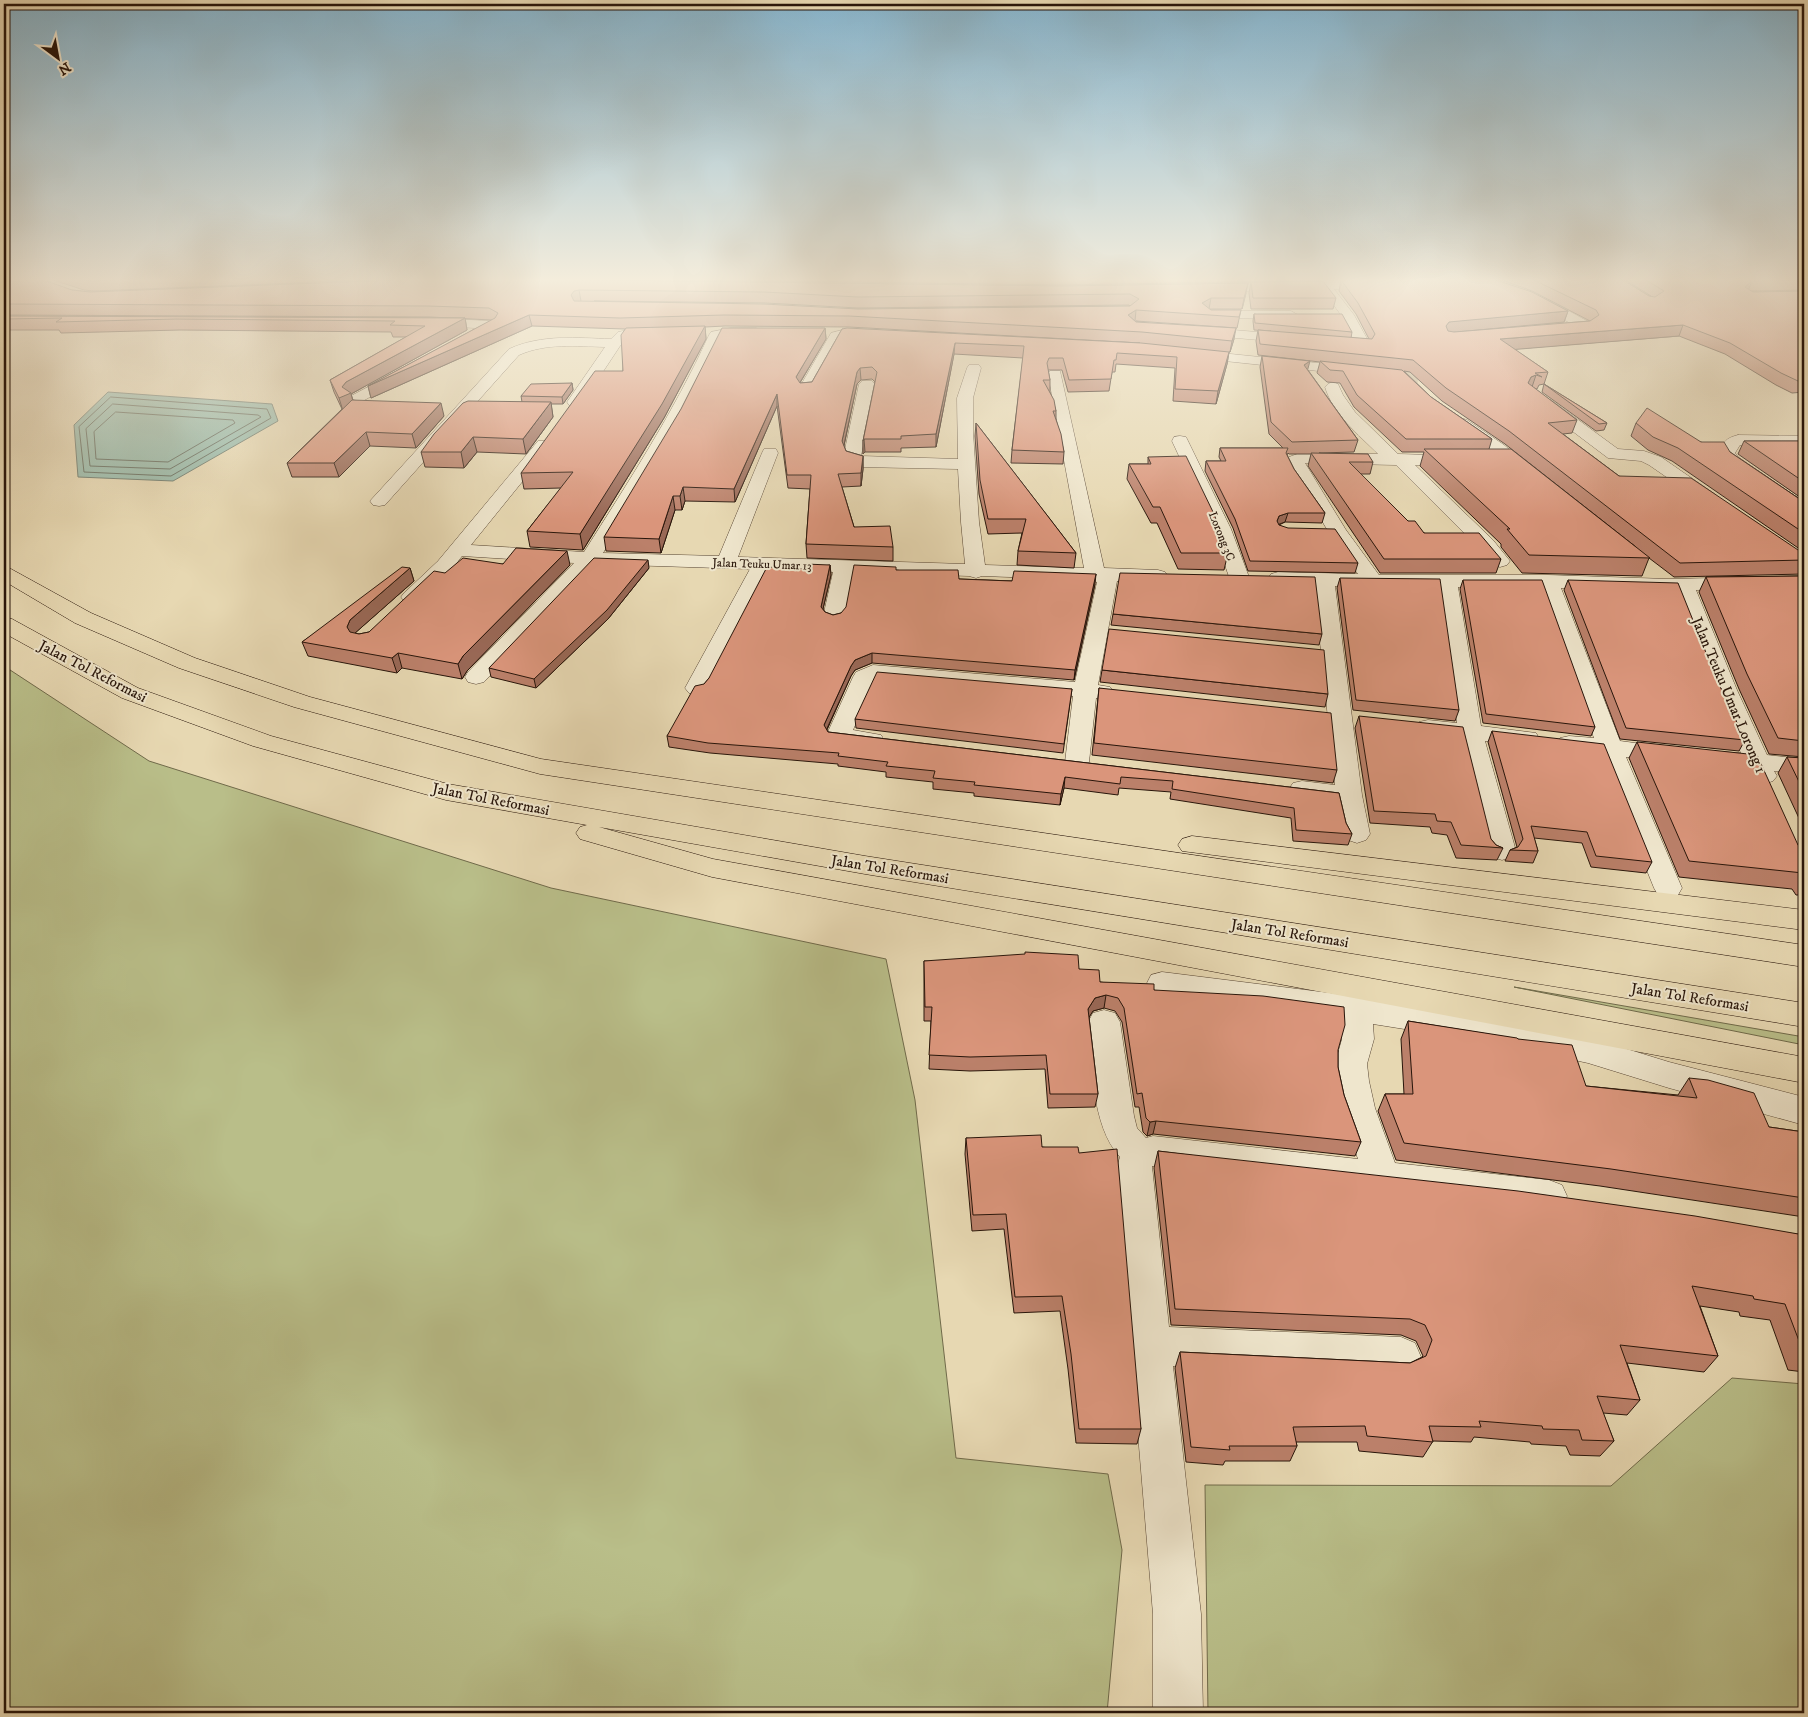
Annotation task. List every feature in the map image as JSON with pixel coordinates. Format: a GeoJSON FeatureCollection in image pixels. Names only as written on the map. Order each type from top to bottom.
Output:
{"type":"FeatureCollection","features":[{"type":"Feature","properties":{"kind":"highway"},"geometry":{"type":"LineString","coordinates":[[4,573],[83,618],[187,663],[302,702],[540,766],[1804,956]]}},
{"type":"Feature","properties":{"kind":"highway","name":"Jalan Tol Reformasi"},"geometry":{"type":"LineString","coordinates":[[4,624],[130,693],[262,741],[446,792],[865,865],[1804,1015]]}},
{"type":"Feature","properties":{"kind":"highway"},"geometry":{"type":"LineString","coordinates":[[540,766],[1804,920]]}},
{"type":"Feature","properties":{"kind":"highway"},"geometry":{"type":"LineString","coordinates":[[446,792],[712,868],[1804,1070]]}},
{"type":"Feature","properties":{"kind":"street"},"geometry":{"type":"LineString","coordinates":[[379,501],[509,358]]}},
{"type":"Feature","properties":{"kind":"street"},"geometry":{"type":"LineString","coordinates":[[398,608],[445,565],[532,461],[605,358]]}},
{"type":"Feature","properties":{"kind":"street"},"geometry":{"type":"LineString","coordinates":[[476,677],[590,558],[665,438],[708,358]]}},
{"type":"Feature","properties":{"kind":"street"},"geometry":{"type":"LineString","coordinates":[[806,390],[824,358]]}},
{"type":"Feature","properties":{"kind":"street"},"geometry":{"type":"LineString","coordinates":[[1228,358],[1369,372]]}},
{"type":"Feature","properties":{"kind":"street"},"geometry":{"type":"LineString","coordinates":[[356,399],[412,368]]}},
{"type":"Feature","properties":{"kind":"street"},"geometry":{"type":"LineString","coordinates":[[974,368],[965,398],[970,522],[976,572]]}},
{"type":"Feature","properties":{"kind":"street"},"geometry":{"type":"LineString","coordinates":[[1334,369],[1326,387],[1333,393],[1343,409],[1486,544],[1516,581]]}},
{"type":"Feature","properties":{"kind":"street"},"geometry":{"type":"LineString","coordinates":[[1055,374],[1102,576],[1106,633],[1085,690],[1077,762]]}},
{"type":"Feature","properties":{"kind":"street"},"geometry":{"type":"LineString","coordinates":[[867,384],[852,454],[853,458],[859,462],[968,464]]}},
{"type":"Feature","properties":{"kind":"street"},"geometry":{"type":"LineString","coordinates":[[1534,394],[1614,454],[1644,456],[1655,461],[1725,509]]}},
{"type":"Feature","properties":{"kind":"street"},"geometry":{"type":"LineString","coordinates":[[465,408],[484,408]]}},
{"type":"Feature","properties":{"kind":"street"},"geometry":{"type":"LineString","coordinates":[[1449,415],[1498,449],[1539,483]]}},
{"type":"Feature","properties":{"kind":"street"},"geometry":{"type":"LineString","coordinates":[[1804,441],[1738,440],[1731,443],[1726,453],[1731,460],[1804,510]]}},
{"type":"Feature","properties":{"kind":"street","name":"Lorong 3C"},"geometry":{"type":"LineString","coordinates":[[1180,441],[1222,529],[1229,577],[1324,580]]}},
{"type":"Feature","properties":{"kind":"street"},"geometry":{"type":"LineString","coordinates":[[726,563],[770,453]]}},
{"type":"Feature","properties":{"kind":"street"},"geometry":{"type":"LineString","coordinates":[[1373,581],[1337,531],[1295,461],[1300,458],[1509,460]]}},
{"type":"Feature","properties":{"kind":"street"},"geometry":{"type":"LineString","coordinates":[[1312,531],[1337,531]]}},
{"type":"Feature","properties":{"kind":"street","name":"Jalan Teuku Umar 13"},"geometry":{"type":"LineString","coordinates":[[457,550],[590,558],[726,563],[1102,576],[1173,576]]}},
{"type":"Feature","properties":{"kind":"street"},"geometry":{"type":"LineString","coordinates":[[697,688],[732,619],[750,592],[762,564]]}},
{"type":"Feature","properties":{"kind":"street"},"geometry":{"type":"LineString","coordinates":[[834,618],[844,567]]}},
{"type":"Feature","properties":{"kind":"street"},"geometry":{"type":"LineString","coordinates":[[1645,567],[1675,585]]}},
{"type":"Feature","properties":{"kind":"street"},"geometry":{"type":"LineString","coordinates":[[1357,834],[1331,718],[1324,654],[1324,580],[1548,581],[1675,585],[1804,582]]}},
{"type":"Feature","properties":{"kind":"street"},"geometry":{"type":"LineString","coordinates":[[1447,581],[1466,694],[1470,731],[1502,851]]}},
{"type":"Feature","properties":{"kind":"street"},"geometry":{"type":"LineString","coordinates":[[1548,581],[1610,748],[1668,888]]}},
{"type":"Feature","properties":{"kind":"street","name":"Jalan Teuku Umar Lorong 1"},"geometry":{"type":"LineString","coordinates":[[1675,585],[1774,798]]}},
{"type":"Feature","properties":{"kind":"street"},"geometry":{"type":"LineString","coordinates":[[894,742],[838,736],[864,677],[869,673],[889,672],[1121,694]]}},
{"type":"Feature","properties":{"kind":"street"},"geometry":{"type":"LineString","coordinates":[[1331,718],[1367,721]]}},
{"type":"Feature","properties":{"kind":"street"},"geometry":{"type":"LineString","coordinates":[[1403,725],[1610,748],[1804,766]]}},
{"type":"Feature","properties":{"kind":"street"},"geometry":{"type":"LineString","coordinates":[[1281,787],[1349,795]]}},
{"type":"Feature","properties":{"kind":"street"},"geometry":{"type":"LineString","coordinates":[[1162,984],[1357,1008],[1505,1033],[1588,1050],[1669,1075],[1804,1110]]}},
{"type":"Feature","properties":{"kind":"street"},"geometry":{"type":"LineString","coordinates":[[1357,1008],[1358,1039],[1351,1064],[1352,1081],[1358,1108],[1382,1176]]}},
{"type":"Feature","properties":{"kind":"street"},"geometry":{"type":"LineString","coordinates":[[1104,1022],[1120,1130],[1123,1136],[1140,1154]]}},
{"type":"Feature","properties":{"kind":"street"},"geometry":{"type":"LineString","coordinates":[[1178,1713],[1177,1614],[1134,1170],[1135,1161],[1140,1154],[1152,1152],[1382,1176],[1508,1190],[1576,1200]]}},
{"type":"Feature","properties":{"kind":"street"},"geometry":{"type":"LineString","coordinates":[[1152,1346],[1400,1358]]}},
{"type":"Feature","properties":{"kind":"green space"},"geometry":{"type":"Polygon","coordinates":[[[4,666],[149,761],[551,888],[886,959],[915,1100],[956,1458],[1108,1474],[1122,1550],[1107,1713],[4,1713],[4,666]]]}},
{"type":"Feature","properties":{"kind":"green space"},"geometry":{"type":"Polygon","coordinates":[[[1514,987],[1804,1037],[1804,1045],[1514,987]]]}},
{"type":"Feature","properties":{"kind":"green space"},"geometry":{"type":"Polygon","coordinates":[[[1732,1378],[1804,1384],[1804,1713],[1208,1713],[1205,1485],[1611,1486],[1732,1378]]]}},
{"type":"Feature","properties":{"kind":"water"},"geometry":{"type":"Polygon","coordinates":[[[108,392],[272,404],[278,421],[173,481],[78,477],[74,425],[108,392]]]}},
{"type":"Feature","properties":{"kind":"building"},"geometry":{"type":"Polygon","coordinates":[[[368,358],[390,358],[346,382],[342,387],[351,393],[339,398],[330,380],[368,358]]]}},
{"type":"Feature","properties":{"kind":"building"},"geometry":{"type":"Polygon","coordinates":[[[420,358],[431,358],[368,386],[420,358]]]}},
{"type":"Feature","properties":{"kind":"building"},"geometry":{"type":"Polygon","coordinates":[[[622,358],[687,358],[662,404],[580,534],[527,531],[573,472],[521,473],[595,371],[623,371],[622,358]]]}},
{"type":"Feature","properties":{"kind":"building"},"geometry":{"type":"Polygon","coordinates":[[[707,358],[807,358],[796,377],[800,383],[812,382],[826,358],[952,358],[936,434],[901,436],[901,439],[864,439],[863,441],[877,372],[872,367],[860,368],[857,372],[842,441],[846,451],[863,456],[861,473],[838,474],[854,527],[890,526],[893,547],[806,544],[811,475],[787,475],[777,394],[734,489],[683,487],[680,496],[673,496],[659,539],[604,537],[681,409],[707,358]]]}},
{"type":"Feature","properties":{"kind":"building"},"geometry":{"type":"Polygon","coordinates":[[[1023,358],[1049,358],[1047,363],[1050,380],[1043,380],[1054,400],[1056,411],[1053,411],[1061,434],[1064,452],[1012,450],[1023,358]]]}},
{"type":"Feature","properties":{"kind":"building"},"geometry":{"type":"Polygon","coordinates":[[[1063,358],[1116,358],[1114,360],[1111,379],[1069,380],[1063,358]]]}},
{"type":"Feature","properties":{"kind":"building"},"geometry":{"type":"Polygon","coordinates":[[[1177,358],[1227,358],[1218,391],[1175,389],[1177,358]]]}},
{"type":"Feature","properties":{"kind":"building"},"geometry":{"type":"Polygon","coordinates":[[[1262,358],[1310,361],[1304,365],[1358,440],[1292,442],[1271,422],[1262,358]]]}},
{"type":"Feature","properties":{"kind":"building"},"geometry":{"type":"Polygon","coordinates":[[[1395,358],[1528,358],[1548,372],[1535,373],[1542,377],[1536,375],[1531,377],[1528,383],[1577,420],[1548,423],[1619,476],[1691,478],[1804,554],[1804,560],[1680,563],[1509,431],[1446,388],[1413,360],[1395,358]]]}},
{"type":"Feature","properties":{"kind":"building"},"geometry":{"type":"Polygon","coordinates":[[[1756,358],[1804,358],[1804,380],[1798,381],[1756,358]]]}},
{"type":"Feature","properties":{"kind":"building"},"geometry":{"type":"Polygon","coordinates":[[[1320,361],[1402,370],[1431,397],[1492,439],[1406,439],[1357,395],[1343,371],[1330,370],[1320,361]]]}},
{"type":"Feature","properties":{"kind":"building"},"geometry":{"type":"Polygon","coordinates":[[[572,383],[562,397],[521,396],[531,384],[572,383]]]}},
{"type":"Feature","properties":{"kind":"building"},"geometry":{"type":"Polygon","coordinates":[[[1544,384],[1607,423],[1599,424],[1544,384]]]}},
{"type":"Feature","properties":{"kind":"building"},"geometry":{"type":"Polygon","coordinates":[[[352,400],[441,403],[412,434],[366,432],[334,463],[287,463],[352,400]]]}},
{"type":"Feature","properties":{"kind":"building"},"geometry":{"type":"Polygon","coordinates":[[[468,401],[551,402],[523,439],[473,437],[461,452],[421,452],[434,434],[463,403],[468,401]]]}},
{"type":"Feature","properties":{"kind":"building"},"geometry":{"type":"Polygon","coordinates":[[[1647,408],[1701,442],[1724,442],[1730,452],[1804,502],[1804,533],[1678,448],[1653,437],[1636,423],[1647,408]]]}},
{"type":"Feature","properties":{"kind":"building"},"geometry":{"type":"Polygon","coordinates":[[[976,423],[1076,553],[1018,551],[1026,519],[988,519],[980,480],[976,423]]]}},
{"type":"Feature","properties":{"kind":"building"},"geometry":{"type":"Polygon","coordinates":[[[1744,441],[1804,441],[1804,482],[1744,441]]]}},
{"type":"Feature","properties":{"kind":"building"},"geometry":{"type":"Polygon","coordinates":[[[1220,448],[1288,448],[1286,453],[1294,469],[1325,513],[1288,513],[1279,516],[1277,521],[1279,525],[1288,528],[1335,529],[1358,563],[1250,561],[1235,519],[1206,461],[1226,461],[1220,448]]]}},
{"type":"Feature","properties":{"kind":"building"},"geometry":{"type":"Polygon","coordinates":[[[1424,449],[1511,449],[1650,558],[1529,555],[1507,529],[1510,529],[1424,449]]]}},
{"type":"Feature","properties":{"kind":"building"},"geometry":{"type":"Polygon","coordinates":[[[1311,453],[1368,454],[1373,462],[1349,462],[1408,521],[1415,521],[1424,533],[1479,533],[1501,559],[1384,559],[1311,453]]]}},
{"type":"Feature","properties":{"kind":"building"},"geometry":{"type":"Polygon","coordinates":[[[1186,456],[1214,514],[1228,553],[1181,553],[1160,507],[1153,507],[1129,464],[1151,464],[1148,457],[1186,456]]]}},
{"type":"Feature","properties":{"kind":"building"},"geometry":{"type":"Polygon","coordinates":[[[516,548],[567,551],[463,656],[458,664],[398,653],[392,658],[302,642],[402,567],[410,568],[350,620],[347,627],[350,632],[359,634],[369,632],[434,571],[445,573],[463,558],[503,564],[516,548]]]}},
{"type":"Feature","properties":{"kind":"building"},"geometry":{"type":"Polygon","coordinates":[[[594,558],[648,560],[607,610],[534,679],[489,668],[594,558]]]}},
{"type":"Feature","properties":{"kind":"building"},"geometry":{"type":"Polygon","coordinates":[[[805,564],[830,565],[821,607],[825,612],[833,615],[841,613],[846,607],[854,565],[896,567],[896,570],[958,570],[959,579],[1012,581],[1014,571],[1096,574],[1075,670],[872,653],[855,660],[851,666],[824,725],[828,732],[1339,793],[1346,823],[1352,834],[1296,830],[1294,808],[1172,789],[1173,781],[1121,777],[1120,784],[1065,777],[1061,794],[974,785],[975,782],[933,778],[935,771],[886,766],[888,762],[838,756],[839,753],[708,743],[667,736],[695,686],[704,684],[709,678],[767,567],[805,569],[805,564]]]}},
{"type":"Feature","properties":{"kind":"building"},"geometry":{"type":"Polygon","coordinates":[[[1120,573],[1315,577],[1322,634],[1113,614],[1120,573]]]}},
{"type":"Feature","properties":{"kind":"building"},"geometry":{"type":"Polygon","coordinates":[[[1804,576],[1804,741],[1778,738],[1747,674],[1706,577],[1804,576]]]}},
{"type":"Feature","properties":{"kind":"building"},"geometry":{"type":"Polygon","coordinates":[[[1340,578],[1440,579],[1459,710],[1356,700],[1340,578]]]}},
{"type":"Feature","properties":{"kind":"building"},"geometry":{"type":"Polygon","coordinates":[[[1463,580],[1542,580],[1595,727],[1486,714],[1463,580]]]}},
{"type":"Feature","properties":{"kind":"building"},"geometry":{"type":"Polygon","coordinates":[[[1568,580],[1678,583],[1717,680],[1745,740],[1626,728],[1568,580]]]}},
{"type":"Feature","properties":{"kind":"building"},"geometry":{"type":"Polygon","coordinates":[[[1109,629],[1324,650],[1328,694],[1102,670],[1109,629]]]}},
{"type":"Feature","properties":{"kind":"building"},"geometry":{"type":"Polygon","coordinates":[[[877,672],[1072,689],[1064,744],[855,719],[877,672]]]}},
{"type":"Feature","properties":{"kind":"building"},"geometry":{"type":"Polygon","coordinates":[[[1099,688],[1331,713],[1337,770],[1094,743],[1099,688]]]}},
{"type":"Feature","properties":{"kind":"building"},"geometry":{"type":"Polygon","coordinates":[[[1359,716],[1463,727],[1491,839],[1496,845],[1503,848],[1461,845],[1451,822],[1437,821],[1435,814],[1374,811],[1359,716]]]}},
{"type":"Feature","properties":{"kind":"building"},"geometry":{"type":"Polygon","coordinates":[[[1492,731],[1604,744],[1652,862],[1596,856],[1587,832],[1531,826],[1538,851],[1510,850],[1518,847],[1523,839],[1492,731]]]}},
{"type":"Feature","properties":{"kind":"building"},"geometry":{"type":"Polygon","coordinates":[[[1637,742],[1757,755],[1798,845],[1804,852],[1804,874],[1689,861],[1637,742]]]}},
{"type":"Feature","properties":{"kind":"building"},"geometry":{"type":"Polygon","coordinates":[[[1787,757],[1804,758],[1804,792],[1787,757]]]}},
{"type":"Feature","properties":{"kind":"building"},"geometry":{"type":"Polygon","coordinates":[[[1025,952],[1078,955],[1079,969],[1099,970],[1100,982],[1154,984],[1154,990],[1263,996],[1344,1007],[1345,1025],[1338,1050],[1338,1067],[1344,1095],[1361,1142],[1156,1121],[1150,1122],[1146,1118],[1142,1093],[1137,1094],[1124,1008],[1118,998],[1106,995],[1095,998],[1088,1009],[1098,1094],[1050,1094],[1046,1055],[970,1057],[929,1055],[932,1007],[925,1007],[924,961],[1025,954],[1025,952]]]}},
{"type":"Feature","properties":{"kind":"building"},"geometry":{"type":"Polygon","coordinates":[[[1408,1021],[1518,1039],[1572,1045],[1586,1086],[1697,1098],[1689,1078],[1708,1080],[1754,1093],[1769,1127],[1804,1132],[1804,1198],[1611,1169],[1404,1143],[1385,1094],[1413,1094],[1408,1021]]]}},
{"type":"Feature","properties":{"kind":"building"},"geometry":{"type":"Polygon","coordinates":[[[1041,1135],[1042,1147],[1078,1147],[1079,1153],[1117,1149],[1141,1429],[1079,1429],[1071,1354],[1062,1296],[1015,1297],[1006,1214],[973,1215],[966,1138],[1041,1135]]]}},
{"type":"Feature","properties":{"kind":"building"},"geometry":{"type":"Polygon","coordinates":[[[1158,1151],[1518,1191],[1695,1216],[1804,1235],[1804,1354],[1785,1304],[1754,1299],[1753,1296],[1692,1286],[1718,1356],[1620,1345],[1640,1400],[1597,1396],[1614,1441],[1582,1440],[1579,1430],[1543,1429],[1542,1426],[1479,1421],[1481,1427],[1429,1426],[1433,1442],[1367,1436],[1365,1426],[1293,1427],[1297,1446],[1229,1446],[1230,1450],[1191,1447],[1180,1352],[1410,1363],[1426,1356],[1432,1340],[1425,1325],[1410,1319],[1175,1309],[1158,1151]]]}},
{"type":"Feature","properties":{"kind":"tunnel"},"geometry":{"type":"LineString","coordinates":[[1404,376],[1454,379]]}}]}
